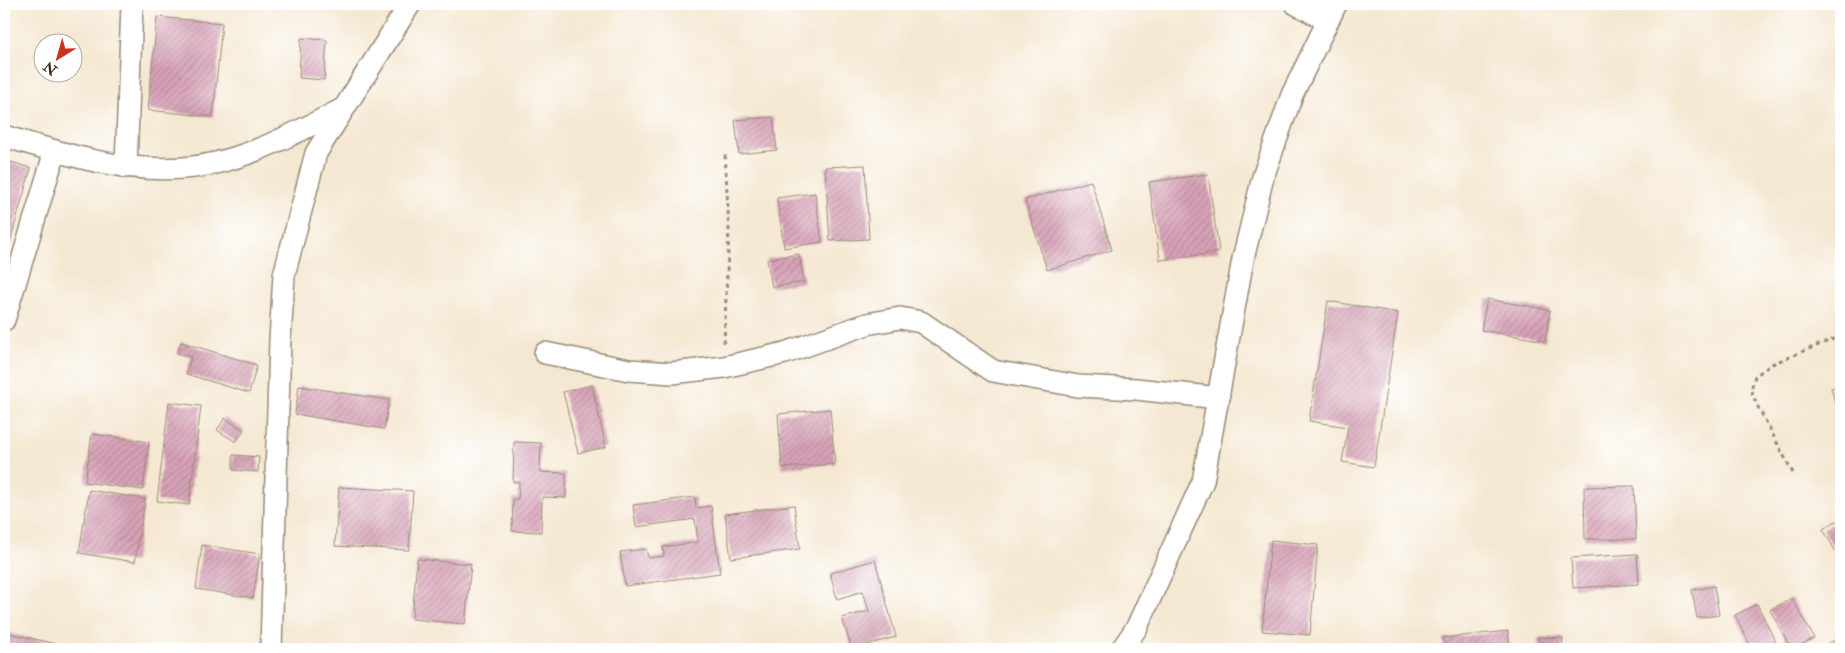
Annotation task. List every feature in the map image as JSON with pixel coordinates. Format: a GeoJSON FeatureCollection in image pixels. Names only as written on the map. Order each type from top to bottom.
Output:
{"type":"FeatureCollection","features":[{"type":"Feature","properties":{"kind":"street"},"geometry":{"type":"LineString","coordinates":[[126,167],[132,4]]}},
{"type":"Feature","properties":{"kind":"street"},"geometry":{"type":"LineString","coordinates":[[271,649],[280,340],[284,275],[316,153],[410,4]]}},
{"type":"Feature","properties":{"kind":"street"},"geometry":{"type":"LineString","coordinates":[[1122,649],[1137,627],[1204,481],[1242,259],[1263,177],[1292,95],[1331,12],[1296,4]]}},
{"type":"Feature","properties":{"kind":"street"},"geometry":{"type":"LineString","coordinates":[[4,136],[55,151],[126,167],[183,168],[227,160],[287,137],[344,108]]}},
{"type":"Feature","properties":{"kind":"street"},"geometry":{"type":"LineString","coordinates":[[4,320],[55,151]]}},
{"type":"Feature","properties":{"kind":"street"},"geometry":{"type":"LineString","coordinates":[[546,353],[629,370],[672,374],[724,367],[786,353],[867,324],[900,318],[921,322],[992,371],[1078,386],[1136,389],[1218,398]]}},
{"type":"Feature","properties":{"kind":"path"},"geometry":{"type":"LineString","coordinates":[[724,367],[729,228],[726,154]]}},
{"type":"Feature","properties":{"kind":"path"},"geometry":{"type":"LineString","coordinates":[[1793,473],[1751,390],[1755,376],[1772,364],[1841,336]]}},
{"type":"Feature","properties":{"kind":"building"},"geometry":{"type":"Polygon","coordinates":[[[157,17],[222,23],[213,117],[148,110],[157,17]]]}},
{"type":"Feature","properties":{"kind":"building"},"geometry":{"type":"Polygon","coordinates":[[[301,38],[327,40],[324,80],[299,78],[301,38]]]}},
{"type":"Feature","properties":{"kind":"building"},"geometry":{"type":"Polygon","coordinates":[[[773,117],[777,150],[739,154],[735,120],[773,117]]]}},
{"type":"Feature","properties":{"kind":"building"},"geometry":{"type":"Polygon","coordinates":[[[4,160],[31,168],[6,256],[4,255],[4,160]]]}},
{"type":"Feature","properties":{"kind":"building"},"geometry":{"type":"Polygon","coordinates":[[[865,165],[869,239],[830,241],[825,167],[865,165]]]}},
{"type":"Feature","properties":{"kind":"building"},"geometry":{"type":"Polygon","coordinates":[[[1208,174],[1219,252],[1160,260],[1149,182],[1208,174]]]}},
{"type":"Feature","properties":{"kind":"building"},"geometry":{"type":"Polygon","coordinates":[[[1091,181],[1112,250],[1047,270],[1025,200],[1091,181]]]}},
{"type":"Feature","properties":{"kind":"building"},"geometry":{"type":"Polygon","coordinates":[[[815,193],[822,242],[784,248],[777,198],[815,193]]]}},
{"type":"Feature","properties":{"kind":"building"},"geometry":{"type":"Polygon","coordinates":[[[799,254],[804,282],[772,287],[767,259],[799,254]]]}},
{"type":"Feature","properties":{"kind":"building"},"geometry":{"type":"Polygon","coordinates":[[[1487,299],[1550,310],[1545,341],[1481,330],[1487,299]]]}},
{"type":"Feature","properties":{"kind":"building"},"geometry":{"type":"Polygon","coordinates":[[[1328,301],[1398,313],[1374,467],[1342,462],[1348,427],[1309,421],[1328,301]]]}},
{"type":"Feature","properties":{"kind":"building"},"geometry":{"type":"Polygon","coordinates":[[[181,342],[257,365],[249,393],[186,374],[191,357],[177,353],[181,342]]]}},
{"type":"Feature","properties":{"kind":"building"},"geometry":{"type":"Polygon","coordinates":[[[592,385],[606,447],[578,453],[563,392],[592,385]]]}},
{"type":"Feature","properties":{"kind":"building"},"geometry":{"type":"Polygon","coordinates":[[[1841,385],[1841,407],[1837,409],[1831,388],[1841,385]]]}},
{"type":"Feature","properties":{"kind":"building"},"geometry":{"type":"Polygon","coordinates":[[[299,386],[389,400],[384,429],[295,414],[299,386]]]}},
{"type":"Feature","properties":{"kind":"building"},"geometry":{"type":"Polygon","coordinates":[[[169,402],[201,406],[189,505],[157,501],[169,402]]]}},
{"type":"Feature","properties":{"kind":"building"},"geometry":{"type":"Polygon","coordinates":[[[830,409],[835,464],[782,468],[778,414],[830,409]]]}},
{"type":"Feature","properties":{"kind":"building"},"geometry":{"type":"Polygon","coordinates":[[[225,418],[244,430],[236,442],[217,430],[225,418]]]}},
{"type":"Feature","properties":{"kind":"building"},"geometry":{"type":"Polygon","coordinates":[[[92,434],[149,442],[143,490],[85,482],[92,434]]]}},
{"type":"Feature","properties":{"kind":"building"},"geometry":{"type":"Polygon","coordinates":[[[514,442],[541,443],[540,472],[566,473],[566,498],[542,497],[541,532],[512,531],[513,499],[518,499],[519,482],[513,482],[514,442]]]}},
{"type":"Feature","properties":{"kind":"building"},"geometry":{"type":"Polygon","coordinates":[[[233,455],[259,457],[258,472],[233,470],[233,455]]]}},
{"type":"Feature","properties":{"kind":"building"},"geometry":{"type":"Polygon","coordinates":[[[1634,486],[1636,539],[1585,539],[1584,487],[1634,486]]]}},
{"type":"Feature","properties":{"kind":"building"},"geometry":{"type":"Polygon","coordinates":[[[339,487],[413,491],[409,550],[335,546],[339,487]]]}},
{"type":"Feature","properties":{"kind":"building"},"geometry":{"type":"Polygon","coordinates":[[[89,490],[145,499],[135,562],[79,553],[89,490]]]}},
{"type":"Feature","properties":{"kind":"building"},"geometry":{"type":"Polygon","coordinates":[[[695,497],[696,508],[711,506],[720,573],[625,586],[620,552],[646,549],[648,558],[664,556],[663,547],[698,542],[695,519],[636,527],[633,505],[695,497]]]}},
{"type":"Feature","properties":{"kind":"building"},"geometry":{"type":"Polygon","coordinates":[[[794,505],[800,549],[731,558],[725,514],[794,505]]]}},
{"type":"Feature","properties":{"kind":"building"},"geometry":{"type":"Polygon","coordinates":[[[1841,518],[1841,561],[1823,529],[1841,518]]]}},
{"type":"Feature","properties":{"kind":"building"},"geometry":{"type":"Polygon","coordinates":[[[1271,540],[1318,545],[1310,635],[1262,631],[1271,540]]]}},
{"type":"Feature","properties":{"kind":"building"},"geometry":{"type":"Polygon","coordinates":[[[202,545],[260,554],[253,598],[196,589],[202,545]]]}},
{"type":"Feature","properties":{"kind":"building"},"geometry":{"type":"Polygon","coordinates":[[[1637,554],[1639,584],[1573,588],[1571,558],[1637,554]]]}},
{"type":"Feature","properties":{"kind":"building"},"geometry":{"type":"Polygon","coordinates":[[[417,559],[471,564],[465,624],[412,619],[417,559]]]}},
{"type":"Feature","properties":{"kind":"building"},"geometry":{"type":"Polygon","coordinates":[[[875,560],[896,637],[852,649],[842,618],[869,611],[863,591],[837,599],[830,573],[875,560]]]}},
{"type":"Feature","properties":{"kind":"building"},"geometry":{"type":"Polygon","coordinates":[[[1714,586],[1719,615],[1697,618],[1692,590],[1714,586]]]}},
{"type":"Feature","properties":{"kind":"building"},"geometry":{"type":"Polygon","coordinates":[[[1792,598],[1814,638],[1791,649],[1770,610],[1792,598]]]}},
{"type":"Feature","properties":{"kind":"building"},"geometry":{"type":"Polygon","coordinates":[[[1757,604],[1779,649],[1752,649],[1735,615],[1757,604]]]}},
{"type":"Feature","properties":{"kind":"building"},"geometry":{"type":"Polygon","coordinates":[[[1508,631],[1510,649],[1444,649],[1443,638],[1508,631]]]}},
{"type":"Feature","properties":{"kind":"building"},"geometry":{"type":"Polygon","coordinates":[[[4,632],[56,644],[55,649],[4,649],[4,632]]]}},
{"type":"Feature","properties":{"kind":"building"},"geometry":{"type":"Polygon","coordinates":[[[1539,637],[1563,638],[1562,649],[1539,649],[1539,637]]]}},
{"type":"Feature","properties":{"kind":"building"},"geometry":{"type":"Polygon","coordinates":[[[1841,637],[1841,649],[1817,649],[1841,637]]]}}]}
